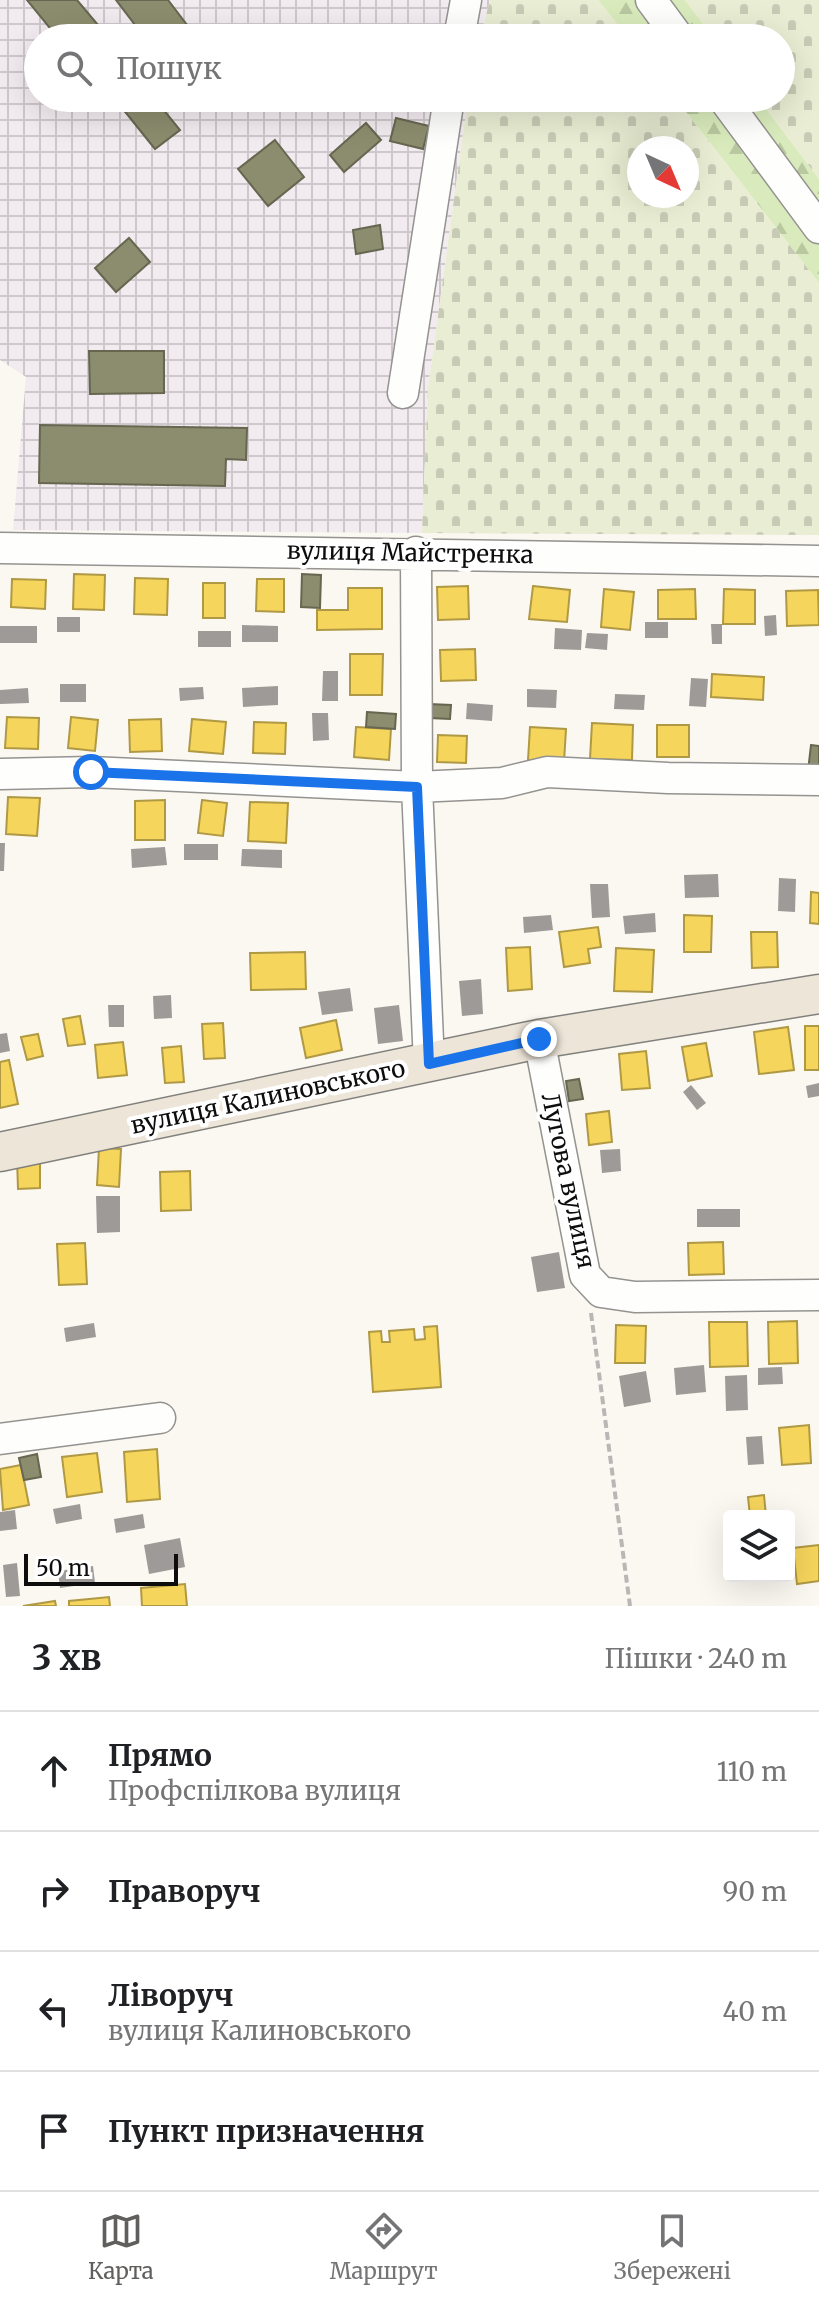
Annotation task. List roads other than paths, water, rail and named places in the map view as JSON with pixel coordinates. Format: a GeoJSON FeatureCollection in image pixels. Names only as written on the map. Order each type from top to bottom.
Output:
{"type":"FeatureCollection","features":[{"type":"Feature","properties":{"kind":"main road","name":"вулиця Калиновського"},"geometry":{"type":"LineString","coordinates":[[0,1152],[539,1039],[819,994]]}},
{"type":"Feature","properties":{"kind":"street"},"geometry":{"type":"LineString","coordinates":[[462,24],[466,0]]}},
{"type":"Feature","properties":{"kind":"street"},"geometry":{"type":"LineString","coordinates":[[651,0],[669,24]]}},
{"type":"Feature","properties":{"kind":"street"},"geometry":{"type":"LineString","coordinates":[[403,393],[447,112]]}},
{"type":"Feature","properties":{"kind":"street"},"geometry":{"type":"LineString","coordinates":[[733,112],[819,228]]}},
{"type":"Feature","properties":{"kind":"street","name":"вулиця Майстренка"},"geometry":{"type":"LineString","coordinates":[[0,548],[416,552],[819,561]]}},
{"type":"Feature","properties":{"kind":"street"},"geometry":{"type":"LineString","coordinates":[[416,552],[417,787],[429,1064]]}},
{"type":"Feature","properties":{"kind":"street"},"geometry":{"type":"LineString","coordinates":[[0,774],[91,772],[417,787],[502,783],[547,772],[668,778],[819,780]]}},
{"type":"Feature","properties":{"kind":"street","name":"Лугова вулиця"},"geometry":{"type":"LineString","coordinates":[[539,1039],[585,1275],[601,1292],[635,1297],[819,1295]]}},
{"type":"Feature","properties":{"kind":"street"},"geometry":{"type":"LineString","coordinates":[[0,1439],[160,1418]]}}]}
